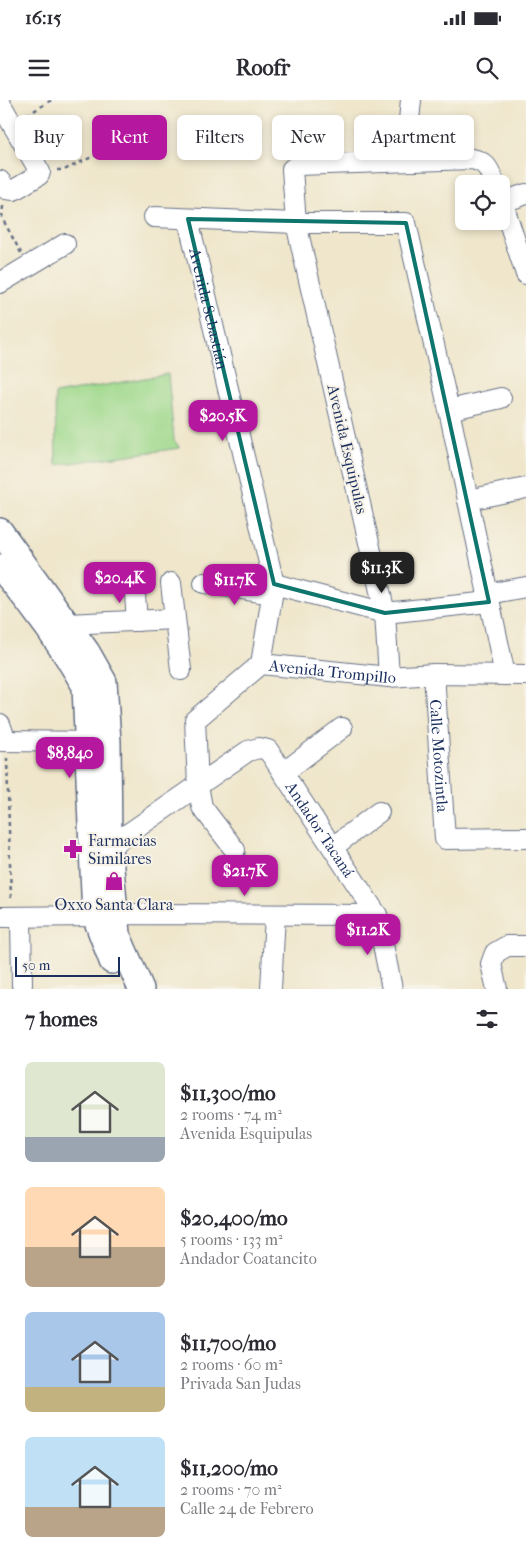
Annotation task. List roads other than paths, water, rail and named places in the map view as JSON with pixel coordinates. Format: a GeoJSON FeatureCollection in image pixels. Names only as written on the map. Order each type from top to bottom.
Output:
{"type":"FeatureCollection","features":[{"type":"Feature","properties":{"kind":"main road"},"geometry":{"type":"LineString","coordinates":[[3,541],[67,624],[104,682],[98,742],[100,850],[105,916],[102,938],[124,989]]}},
{"type":"Feature","properties":{"kind":"main road"},"geometry":{"type":"LineString","coordinates":[[0,567],[26,598],[71,662],[85,686],[98,742]]}},
{"type":"Feature","properties":{"kind":"main road"},"geometry":{"type":"LineString","coordinates":[[105,916],[117,934],[141,989]]}},
{"type":"Feature","properties":{"kind":"street"},"geometry":{"type":"LineString","coordinates":[[411,100],[405,161],[481,160],[487,165],[491,175]]}},
{"type":"Feature","properties":{"kind":"street"},"geometry":{"type":"LineString","coordinates":[[0,103],[40,172],[39,175],[5,186]]}},
{"type":"Feature","properties":{"kind":"street","name":"Avenida Esquipulas"},"geometry":{"type":"LineString","coordinates":[[389,677],[385,614],[296,223],[292,169],[298,166],[405,161]]}},
{"type":"Feature","properties":{"kind":"street"},"geometry":{"type":"LineString","coordinates":[[510,195],[526,194]]}},
{"type":"Feature","properties":{"kind":"street"},"geometry":{"type":"LineString","coordinates":[[154,217],[296,223],[406,223],[449,410],[505,675]]}},
{"type":"Feature","properties":{"kind":"street","name":"Avenida Sebastián"},"geometry":{"type":"LineString","coordinates":[[188,219],[273,589],[261,664]]}},
{"type":"Feature","properties":{"kind":"street"},"geometry":{"type":"LineString","coordinates":[[510,225],[526,274]]}},
{"type":"Feature","properties":{"kind":"street"},"geometry":{"type":"LineString","coordinates":[[0,284],[65,244]]}},
{"type":"Feature","properties":{"kind":"street"},"geometry":{"type":"LineString","coordinates":[[449,410],[501,398]]}},
{"type":"Feature","properties":{"kind":"street"},"geometry":{"type":"LineString","coordinates":[[468,500],[526,488]]}},
{"type":"Feature","properties":{"kind":"street"},"geometry":{"type":"LineString","coordinates":[[134,582],[137,621]]}},
{"type":"Feature","properties":{"kind":"street"},"geometry":{"type":"LineString","coordinates":[[172,583],[181,670]]}},
{"type":"Feature","properties":{"kind":"street"},"geometry":{"type":"LineString","coordinates":[[204,583],[273,589],[385,614],[488,598],[526,587]]}},
{"type":"Feature","properties":{"kind":"street"},"geometry":{"type":"LineString","coordinates":[[67,624],[175,619]]}},
{"type":"Feature","properties":{"kind":"street","name":"Avenida Trompillo"},"geometry":{"type":"LineString","coordinates":[[198,785],[196,720],[261,664],[389,677],[434,674],[526,675]]}},
{"type":"Feature","properties":{"kind":"street","name":"Calle Motozintla"},"geometry":{"type":"LineString","coordinates":[[434,674],[445,839],[526,838]]}},
{"type":"Feature","properties":{"kind":"street"},"geometry":{"type":"LineString","coordinates":[[283,773],[342,728]]}},
{"type":"Feature","properties":{"kind":"street"},"geometry":{"type":"LineString","coordinates":[[2,735],[98,742]]}},
{"type":"Feature","properties":{"kind":"street","name":"Andador Tacaná"},"geometry":{"type":"LineString","coordinates":[[198,785],[248,751],[259,748],[268,750],[377,916]]}},
{"type":"Feature","properties":{"kind":"street"},"geometry":{"type":"LineString","coordinates":[[100,850],[198,785],[202,807],[235,850]]}},
{"type":"Feature","properties":{"kind":"street"},"geometry":{"type":"LineString","coordinates":[[333,847],[379,812]]}},
{"type":"Feature","properties":{"kind":"street"},"geometry":{"type":"LineString","coordinates":[[22,985],[11,917],[131,914],[377,916],[392,989]]}},
{"type":"Feature","properties":{"kind":"street"},"geometry":{"type":"LineString","coordinates":[[271,989],[275,915]]}},
{"type":"Feature","properties":{"kind":"street"},"geometry":{"type":"LineString","coordinates":[[497,989],[490,964],[495,953],[507,946],[526,946]]}},
{"type":"Feature","properties":{"kind":"place","name":"Farmacias Similares"},"geometry":{"type":"Point","coordinates":[73,849]}},
{"type":"Feature","properties":{"kind":"place","name":"Oxxo Santa Clara"},"geometry":{"type":"Point","coordinates":[114,881]}}]}
